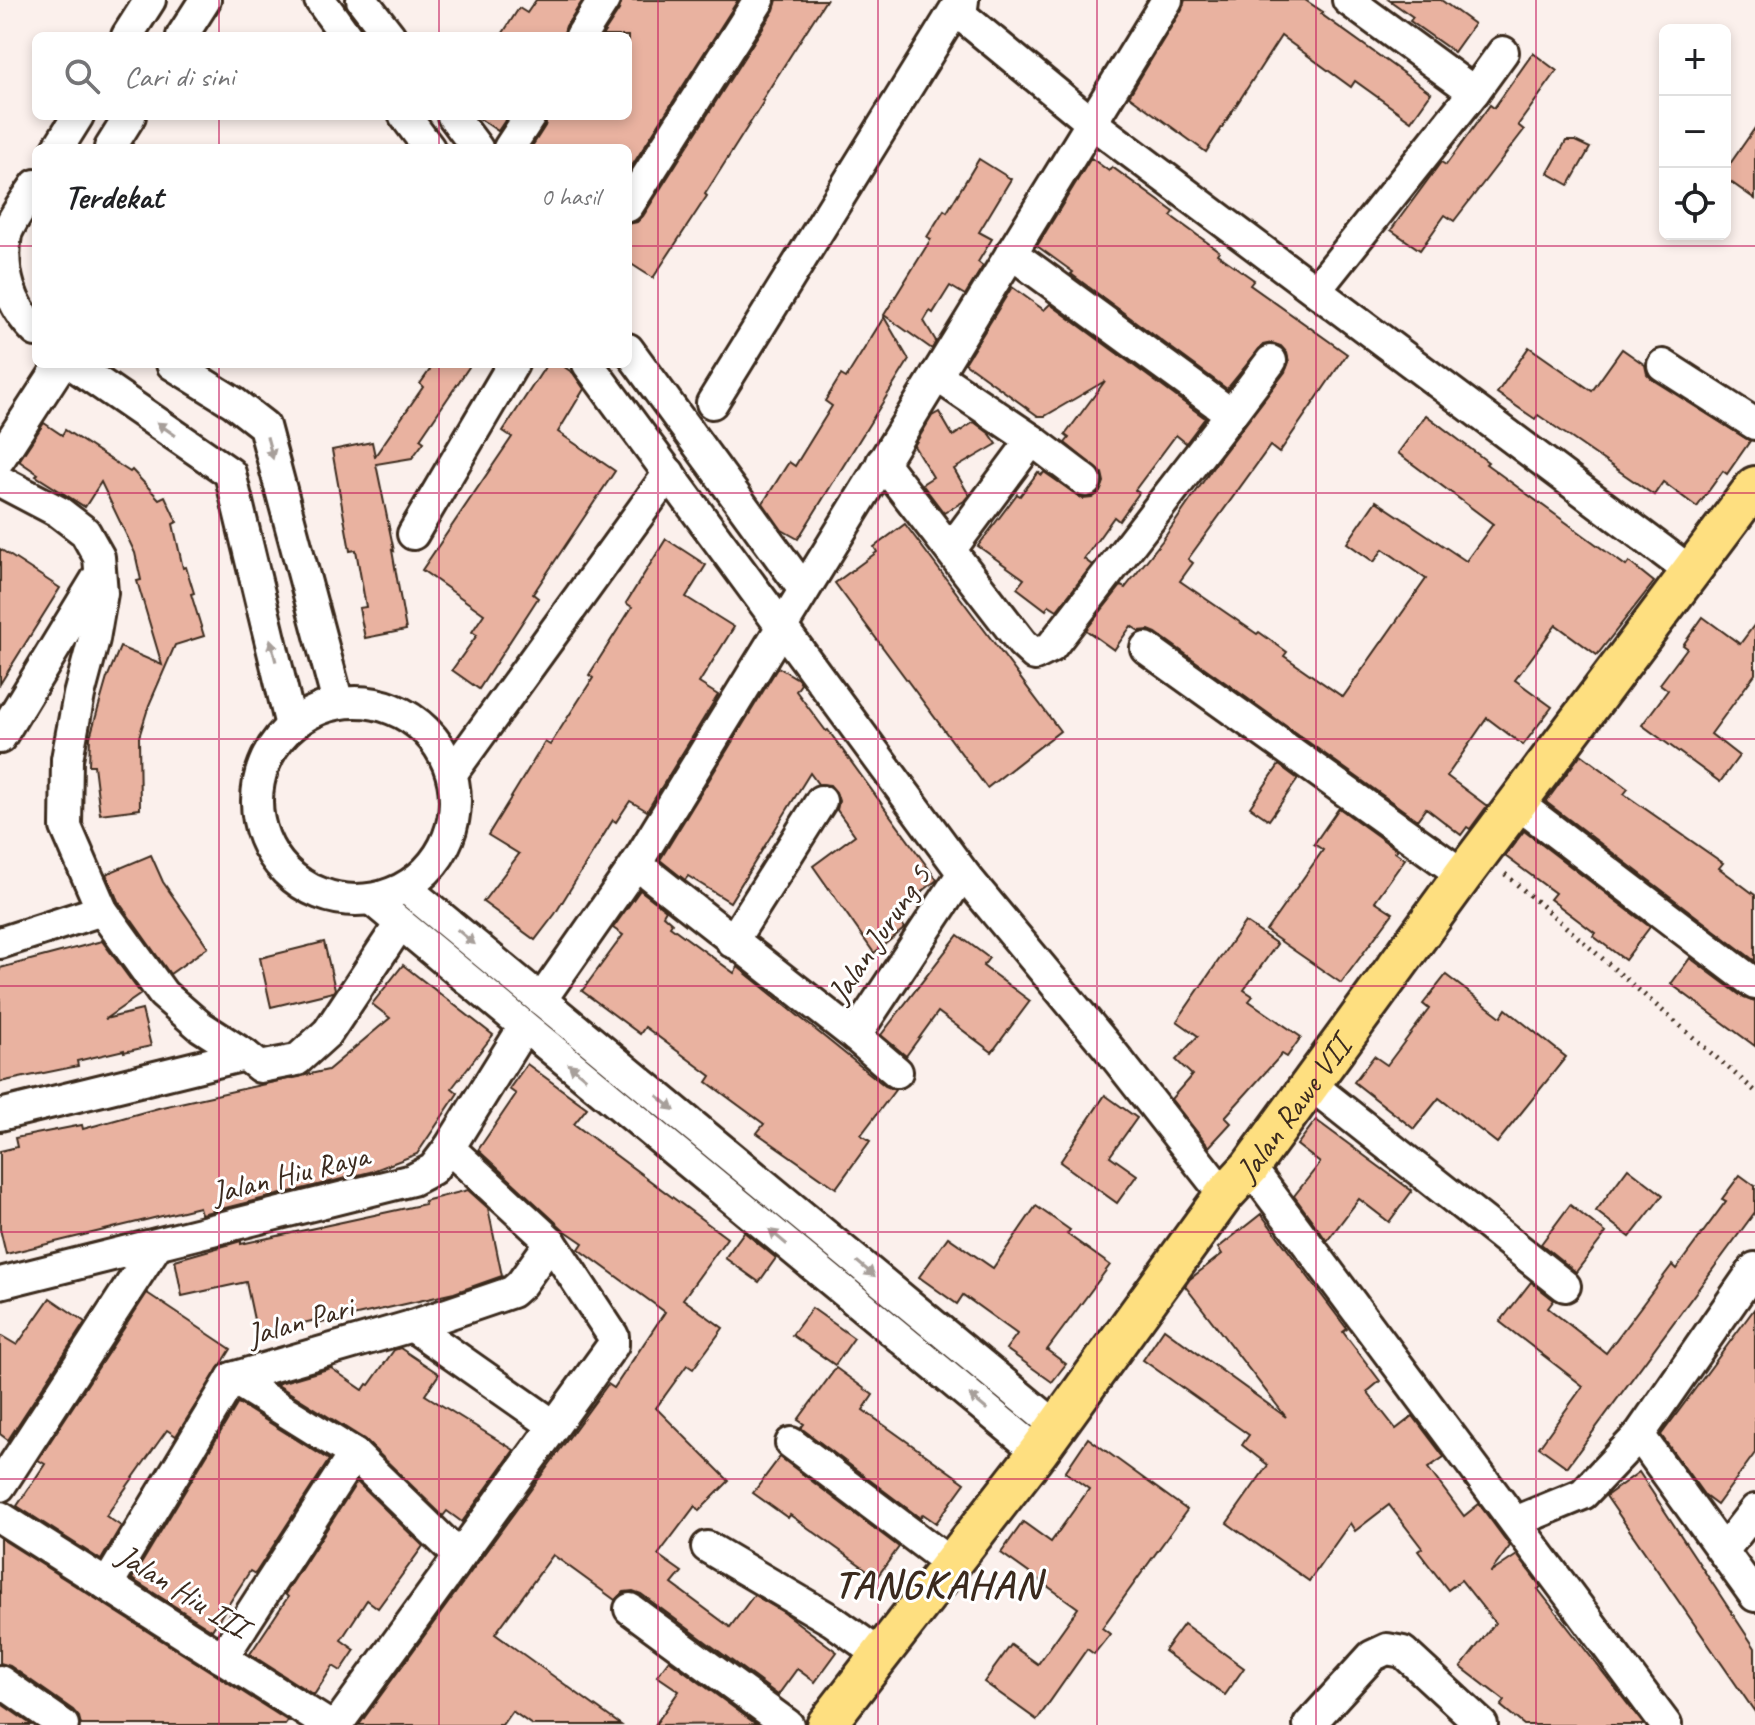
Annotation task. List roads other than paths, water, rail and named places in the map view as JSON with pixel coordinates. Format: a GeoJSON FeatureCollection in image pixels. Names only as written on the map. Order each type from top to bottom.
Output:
{"type":"FeatureCollection","features":[{"type":"Feature","properties":{"kind":"main road","name":"Jalan Rawe VII"},"geometry":{"type":"LineString","coordinates":[[826,1725],[1048,1440],[1224,1195],[1250,1167],[1471,864],[1755,486]]}},
{"type":"Feature","properties":{"kind":"street"},"geometry":{"type":"LineString","coordinates":[[130,32],[150,0]]}},
{"type":"Feature","properties":{"kind":"street"},"geometry":{"type":"LineString","coordinates":[[185,32],[205,0]]}},
{"type":"Feature","properties":{"kind":"street"},"geometry":{"type":"LineString","coordinates":[[320,0],[343,32]]}},
{"type":"Feature","properties":{"kind":"street"},"geometry":{"type":"LineString","coordinates":[[362,0],[387,32]]}},
{"type":"Feature","properties":{"kind":"street"},"geometry":{"type":"LineString","coordinates":[[584,32],[604,0]]}},
{"type":"Feature","properties":{"kind":"street"},"geometry":{"type":"LineString","coordinates":[[632,200],[759,0]]}},
{"type":"Feature","properties":{"kind":"street"},"geometry":{"type":"LineString","coordinates":[[962,0],[961,15],[1092,123],[1691,572]]}},
{"type":"Feature","properties":{"kind":"street"},"geometry":{"type":"LineString","coordinates":[[712,403],[962,0]]}},
{"type":"Feature","properties":{"kind":"street"},"geometry":{"type":"LineString","coordinates":[[541,1000],[636,864],[1167,0]]}},
{"type":"Feature","properties":{"kind":"street"},"geometry":{"type":"LineString","coordinates":[[1348,0],[1474,92]]}},
{"type":"Feature","properties":{"kind":"street"},"geometry":{"type":"LineString","coordinates":[[1316,290],[1503,52]]}},
{"type":"Feature","properties":{"kind":"street"},"geometry":{"type":"LineString","coordinates":[[60,144],[76,120]]}},
{"type":"Feature","properties":{"kind":"street"},"geometry":{"type":"LineString","coordinates":[[112,144],[128,120]]}},
{"type":"Feature","properties":{"kind":"street"},"geometry":{"type":"LineString","coordinates":[[408,120],[426,144]]}},
{"type":"Feature","properties":{"kind":"street"},"geometry":{"type":"LineString","coordinates":[[456,120],[474,144]]}},
{"type":"Feature","properties":{"kind":"street"},"geometry":{"type":"LineString","coordinates":[[512,144],[527,120]]}},
{"type":"Feature","properties":{"kind":"street"},"geometry":{"type":"LineString","coordinates":[[32,191],[5,235],[1,254],[1,281],[16,312],[32,327]]}},
{"type":"Feature","properties":{"kind":"street"},"geometry":{"type":"LineString","coordinates":[[1011,253],[1231,414]]}},
{"type":"Feature","properties":{"kind":"street"},"geometry":{"type":"LineString","coordinates":[[632,354],[804,590]]}},
{"type":"Feature","properties":{"kind":"street"},"geometry":{"type":"LineString","coordinates":[[882,462],[1022,643],[1035,655],[1051,647],[1271,361]]}},
{"type":"Feature","properties":{"kind":"street"},"geometry":{"type":"LineString","coordinates":[[1663,365],[1755,424]]}},
{"type":"Feature","properties":{"kind":"street"},"geometry":{"type":"LineString","coordinates":[[0,458],[58,368]]}},
{"type":"Feature","properties":{"kind":"street"},"geometry":{"type":"LineString","coordinates":[[78,368],[230,473],[291,726]]}},
{"type":"Feature","properties":{"kind":"street"},"geometry":{"type":"LineString","coordinates":[[178,368],[233,402],[264,426],[338,703]]}},
{"type":"Feature","properties":{"kind":"street"},"geometry":{"type":"LineString","coordinates":[[413,534],[511,368]]}},
{"type":"Feature","properties":{"kind":"street"},"geometry":{"type":"LineString","coordinates":[[591,368],[963,873],[1114,1055],[1224,1195]]}},
{"type":"Feature","properties":{"kind":"street"},"geometry":{"type":"LineString","coordinates":[[936,375],[1086,481]]}},
{"type":"Feature","properties":{"kind":"street"},"geometry":{"type":"LineString","coordinates":[[951,549],[1032,440]]}},
{"type":"Feature","properties":{"kind":"street"},"geometry":{"type":"LineString","coordinates":[[452,773],[669,473]]}},
{"type":"Feature","properties":{"kind":"street"},"geometry":{"type":"LineString","coordinates":[[0,481],[59,512],[85,532],[99,557],[102,593],[67,759],[66,827],[102,910],[163,994],[200,1026],[260,1067],[297,1060],[328,1032],[400,924]]}},
{"type":"Feature","properties":{"kind":"street"},"geometry":{"type":"LineString","coordinates":[[0,738],[100,574]]}},
{"type":"Feature","properties":{"kind":"street"},"geometry":{"type":"LineString","coordinates":[[1146,648],[1471,864]]}},
{"type":"Feature","properties":{"kind":"street"},"geometry":{"type":"LineString","coordinates":[[367,702],[396,709],[421,724],[440,746],[452,773],[455,817],[438,858],[406,888],[372,900],[340,900],[310,889],[284,870],[266,843],[258,813],[259,781],[271,751],[291,726],[313,711],[338,703],[367,702]]}},
{"type":"Feature","properties":{"kind":"street"},"geometry":{"type":"LineString","coordinates":[[732,942],[821,801]]}},
{"type":"Feature","properties":{"kind":"street"},"geometry":{"type":"LineString","coordinates":[[1517,803],[1755,984]]}},
{"type":"Feature","properties":{"kind":"street"},"geometry":{"type":"LineString","coordinates":[[636,864],[897,1072]]}},
{"type":"Feature","properties":{"kind":"street","name":"Jalan Jurung 5"},"geometry":{"type":"LineString","coordinates":[[855,1036],[963,873]]}},
{"type":"Feature","properties":{"kind":"street"},"geometry":{"type":"LineString","coordinates":[[406,888],[541,1000],[1048,1440]]}},
{"type":"Feature","properties":{"kind":"street"},"geometry":{"type":"LineString","coordinates":[[372,900],[524,1027],[1048,1440]]}},
{"type":"Feature","properties":{"kind":"street"},"geometry":{"type":"LineString","coordinates":[[0,943],[102,910]]}},
{"type":"Feature","properties":{"kind":"street","name":"Jalan Hiu Raya"},"geometry":{"type":"LineString","coordinates":[[0,1283],[412,1180],[433,1169],[449,1148],[524,1027]]}},
{"type":"Feature","properties":{"kind":"street"},"geometry":{"type":"LineString","coordinates":[[0,1115],[245,1055]]}},
{"type":"Feature","properties":{"kind":"street"},"geometry":{"type":"LineString","coordinates":[[1310,1084],[1565,1286]]}},
{"type":"Feature","properties":{"kind":"street"},"geometry":{"type":"LineString","coordinates":[[337,1725],[613,1345],[613,1336],[551,1242],[449,1148]]}},
{"type":"Feature","properties":{"kind":"street"},"geometry":{"type":"LineString","coordinates":[[1250,1167],[1666,1725]]}},
{"type":"Feature","properties":{"kind":"street","name":"Jalan Pari"},"geometry":{"type":"LineString","coordinates":[[107,1585],[232,1378],[412,1326],[512,1292],[551,1242]]}},
{"type":"Feature","properties":{"kind":"street"},"geometry":{"type":"LineString","coordinates":[[0,1486],[156,1246]]}},
{"type":"Feature","properties":{"kind":"street"},"geometry":{"type":"LineString","coordinates":[[1515,1522],[1583,1494],[1639,1435],[1755,1268]]}},
{"type":"Feature","properties":{"kind":"street"},"geometry":{"type":"LineString","coordinates":[[412,1326],[553,1425]]}},
{"type":"Feature","properties":{"kind":"street"},"geometry":{"type":"LineString","coordinates":[[232,1378],[354,1454],[459,1556]]}},
{"type":"Feature","properties":{"kind":"street"},"geometry":{"type":"LineString","coordinates":[[1639,1435],[1755,1596]]}},
{"type":"Feature","properties":{"kind":"street"},"geometry":{"type":"LineString","coordinates":[[791,1443],[951,1564]]}},
{"type":"Feature","properties":{"kind":"street"},"geometry":{"type":"LineString","coordinates":[[222,1658],[354,1454]]}},
{"type":"Feature","properties":{"kind":"street"},"geometry":{"type":"LineString","coordinates":[[1723,1551],[1755,1510]]}},
{"type":"Feature","properties":{"kind":"street","name":"Jalan Hiu III"},"geometry":{"type":"LineString","coordinates":[[0,1517],[328,1725]]}},
{"type":"Feature","properties":{"kind":"street"},"geometry":{"type":"LineString","coordinates":[[707,1547],[833,1621],[882,1656]]}},
{"type":"Feature","properties":{"kind":"street"},"geometry":{"type":"LineString","coordinates":[[630,1609],[788,1725]]}},
{"type":"Feature","properties":{"kind":"street"},"geometry":{"type":"LineString","coordinates":[[1309,1725],[1372,1656],[1387,1649],[1403,1652],[1482,1725]]}},
{"type":"Feature","properties":{"kind":"street"},"geometry":{"type":"LineString","coordinates":[[0,1681],[63,1725]]}},
{"type":"Feature","properties":{"kind":"district","name":"TANGKAHAN"},"geometry":{"type":"Point","coordinates":[938,1584]}}]}
